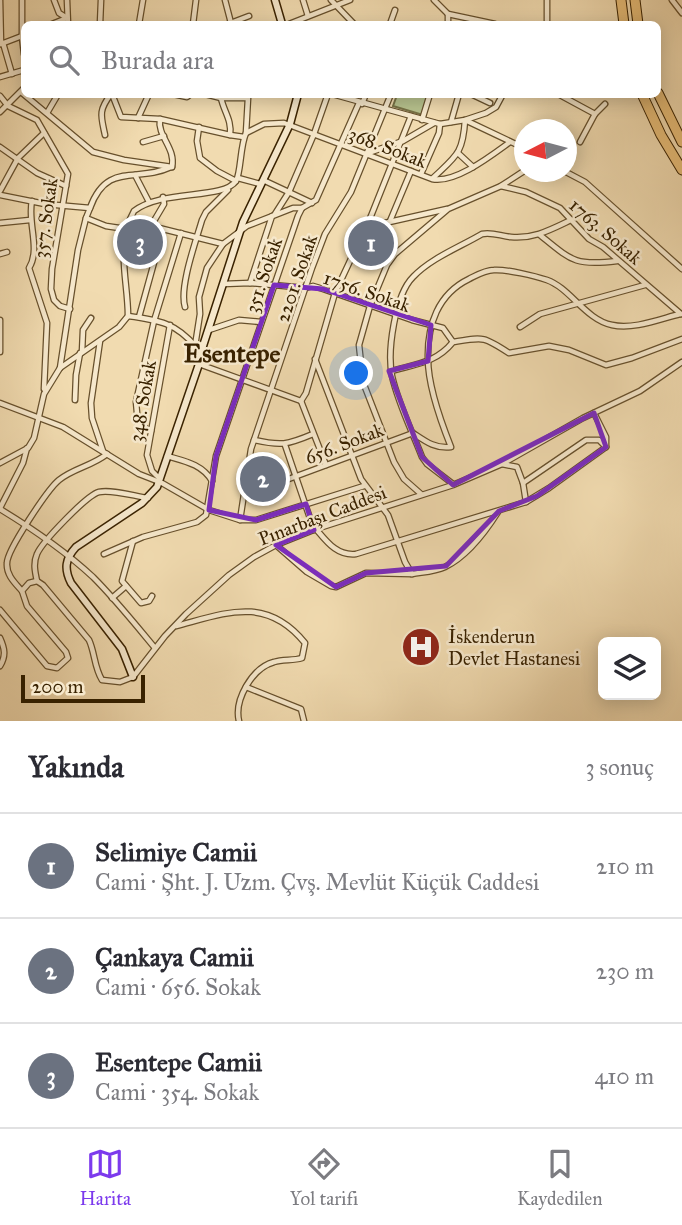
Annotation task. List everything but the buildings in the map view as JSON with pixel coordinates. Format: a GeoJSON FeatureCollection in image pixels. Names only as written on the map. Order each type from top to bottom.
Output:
{"type":"FeatureCollection","features":[{"type":"Feature","properties":{"kind":"highway"},"geometry":{"type":"LineString","coordinates":[[621,0],[624,21]]}},
{"type":"Feature","properties":{"kind":"highway"},"geometry":{"type":"LineString","coordinates":[[635,0],[638,21]]}},
{"type":"Feature","properties":{"kind":"highway"},"geometry":{"type":"LineString","coordinates":[[644,98],[661,135],[682,170]]}},
{"type":"Feature","properties":{"kind":"highway"},"geometry":{"type":"LineString","coordinates":[[659,98],[682,141]]}},
{"type":"Feature","properties":{"kind":"street"},"geometry":{"type":"LineString","coordinates":[[0,0],[1,44],[12,74]]}},
{"type":"Feature","properties":{"kind":"street"},"geometry":{"type":"LineString","coordinates":[[22,0],[23,21]]}},
{"type":"Feature","properties":{"kind":"street"},"geometry":{"type":"LineString","coordinates":[[54,0],[59,13],[68,21]]}},
{"type":"Feature","properties":{"kind":"street"},"geometry":{"type":"LineString","coordinates":[[67,0],[68,21]]}},
{"type":"Feature","properties":{"kind":"street"},"geometry":{"type":"LineString","coordinates":[[100,21],[101,0]]}},
{"type":"Feature","properties":{"kind":"street"},"geometry":{"type":"LineString","coordinates":[[140,21],[143,0]]}},
{"type":"Feature","properties":{"kind":"street"},"geometry":{"type":"LineString","coordinates":[[193,21],[196,0]]}},
{"type":"Feature","properties":{"kind":"street"},"geometry":{"type":"LineString","coordinates":[[225,0],[230,21]]}},
{"type":"Feature","properties":{"kind":"street"},"geometry":{"type":"LineString","coordinates":[[275,0],[281,21]]}},
{"type":"Feature","properties":{"kind":"street"},"geometry":{"type":"LineString","coordinates":[[303,0],[308,16]]}},
{"type":"Feature","properties":{"kind":"street"},"geometry":{"type":"LineString","coordinates":[[331,0],[351,21]]}},
{"type":"Feature","properties":{"kind":"street"},"geometry":{"type":"LineString","coordinates":[[296,21],[336,8],[350,0]]}},
{"type":"Feature","properties":{"kind":"street"},"geometry":{"type":"LineString","coordinates":[[434,0],[448,14],[481,21]]}},
{"type":"Feature","properties":{"kind":"street"},"geometry":{"type":"LineString","coordinates":[[547,0],[547,21]]}},
{"type":"Feature","properties":{"kind":"street"},"geometry":{"type":"LineString","coordinates":[[672,0],[682,13]]}},
{"type":"Feature","properties":{"kind":"street"},"geometry":{"type":"LineString","coordinates":[[391,21],[395,10]]}},
{"type":"Feature","properties":{"kind":"street"},"geometry":{"type":"LineString","coordinates":[[448,14],[449,21]]}},
{"type":"Feature","properties":{"kind":"street"},"geometry":{"type":"LineString","coordinates":[[238,21],[249,16]]}},
{"type":"Feature","properties":{"kind":"street"},"geometry":{"type":"LineString","coordinates":[[1,44],[21,37]]}},
{"type":"Feature","properties":{"kind":"street"},"geometry":{"type":"LineString","coordinates":[[0,77],[21,72]]}},
{"type":"Feature","properties":{"kind":"street"},"geometry":{"type":"LineString","coordinates":[[0,111],[21,92]]}},
{"type":"Feature","properties":{"kind":"street"},"geometry":{"type":"LineString","coordinates":[[0,96],[8,106]]}},
{"type":"Feature","properties":{"kind":"street"},"geometry":{"type":"LineString","coordinates":[[31,98],[93,152],[172,167]]}},
{"type":"Feature","properties":{"kind":"street"},"geometry":{"type":"LineString","coordinates":[[47,113],[54,98]]}},
{"type":"Feature","properties":{"kind":"street"},"geometry":{"type":"LineString","coordinates":[[105,135],[101,121],[103,105],[108,98]]}},
{"type":"Feature","properties":{"kind":"street"},"geometry":{"type":"LineString","coordinates":[[113,98],[121,117],[160,119],[230,135],[245,135],[264,124],[290,124]]}},
{"type":"Feature","properties":{"kind":"street"},"geometry":{"type":"LineString","coordinates":[[138,118],[147,98]]}},
{"type":"Feature","properties":{"kind":"street"},"geometry":{"type":"LineString","coordinates":[[185,307],[186,284],[206,212],[237,179],[248,98],[221,98],[223,108],[230,119],[230,135]]}},
{"type":"Feature","properties":{"kind":"street"},"geometry":{"type":"LineString","coordinates":[[22,591],[29,583],[37,582],[43,585],[89,640],[102,680],[120,682],[133,677],[122,649],[71,583],[66,572],[69,555],[76,547],[148,498],[159,480],[199,364],[240,231],[290,124],[297,98]]}},
{"type":"Feature","properties":{"kind":"street"},"geometry":{"type":"LineString","coordinates":[[250,284],[273,215],[289,192],[328,98]]}},
{"type":"Feature","properties":{"kind":"street"},"geometry":{"type":"LineString","coordinates":[[344,98],[437,124]]}},
{"type":"Feature","properties":{"kind":"street"},"geometry":{"type":"LineString","coordinates":[[195,346],[200,314],[199,297],[207,268],[223,244],[240,231],[273,215],[312,203],[323,186],[364,98]]}},
{"type":"Feature","properties":{"kind":"street","name":"2201. Sokak"},"geometry":{"type":"LineString","coordinates":[[240,520],[254,440],[325,234],[346,202],[390,98]]}},
{"type":"Feature","properties":{"kind":"street"},"geometry":{"type":"LineString","coordinates":[[422,120],[429,98]]}},
{"type":"Feature","properties":{"kind":"street"},"geometry":{"type":"LineString","coordinates":[[451,122],[458,98]]}},
{"type":"Feature","properties":{"kind":"street"},"geometry":{"type":"LineString","coordinates":[[479,98],[490,103]]}},
{"type":"Feature","properties":{"kind":"street"},"geometry":{"type":"LineString","coordinates":[[367,153],[403,141],[437,124],[465,120],[491,110],[502,98]]}},
{"type":"Feature","properties":{"kind":"street"},"geometry":{"type":"LineString","coordinates":[[565,98],[595,114]]}},
{"type":"Feature","properties":{"kind":"street"},"geometry":{"type":"LineString","coordinates":[[580,142],[595,114],[605,104]]}},
{"type":"Feature","properties":{"kind":"street","name":"357. Sokak"},"geometry":{"type":"LineString","coordinates":[[8,106],[37,120],[68,174],[51,289],[54,300],[60,306],[70,309]]}},
{"type":"Feature","properties":{"kind":"street"},"geometry":{"type":"LineString","coordinates":[[301,401],[306,393],[335,293],[403,141],[411,116]]}},
{"type":"Feature","properties":{"kind":"street"},"geometry":{"type":"LineString","coordinates":[[160,119],[160,132],[174,162],[172,167]]}},
{"type":"Feature","properties":{"kind":"street"},"geometry":{"type":"LineString","coordinates":[[465,120],[514,144]]}},
{"type":"Feature","properties":{"kind":"street"},"geometry":{"type":"LineString","coordinates":[[432,179],[458,154],[464,139],[465,120]]}},
{"type":"Feature","properties":{"kind":"street","name":"368. Sokak"},"geometry":{"type":"LineString","coordinates":[[290,124],[432,179],[442,180],[473,167],[510,142]]}},
{"type":"Feature","properties":{"kind":"street"},"geometry":{"type":"LineString","coordinates":[[421,174],[439,134],[437,124]]}},
{"type":"Feature","properties":{"kind":"street"},"geometry":{"type":"LineString","coordinates":[[199,127],[197,141],[200,158],[217,171],[237,179],[262,182],[312,203]]}},
{"type":"Feature","properties":{"kind":"street"},"geometry":{"type":"LineString","coordinates":[[44,133],[18,158],[0,193],[32,201],[90,208]]}},
{"type":"Feature","properties":{"kind":"street"},"geometry":{"type":"LineString","coordinates":[[143,142],[164,136]]}},
{"type":"Feature","properties":{"kind":"street"},"geometry":{"type":"LineString","coordinates":[[0,147],[37,173],[66,186]]}},
{"type":"Feature","properties":{"kind":"street"},"geometry":{"type":"LineString","coordinates":[[458,154],[473,167]]}},
{"type":"Feature","properties":{"kind":"street"},"geometry":{"type":"LineString","coordinates":[[60,368],[78,250],[86,218],[100,189],[114,177],[172,167]]}},
{"type":"Feature","properties":{"kind":"street"},"geometry":{"type":"LineString","coordinates":[[390,221],[411,170]]}},
{"type":"Feature","properties":{"kind":"street"},"geometry":{"type":"LineString","coordinates":[[135,175],[149,202]]}},
{"type":"Feature","properties":{"kind":"street"},"geometry":{"type":"LineString","coordinates":[[366,227],[448,209],[514,178]]}},
{"type":"Feature","properties":{"kind":"street"},"geometry":{"type":"LineString","coordinates":[[577,178],[682,269]]}},
{"type":"Feature","properties":{"kind":"street","name":"1763. Sokak"},"geometry":{"type":"LineString","coordinates":[[501,186],[544,199],[560,208],[589,239],[603,247],[681,314]]}},
{"type":"Feature","properties":{"kind":"street"},"geometry":{"type":"LineString","coordinates":[[44,394],[60,368],[100,341],[128,316],[123,268],[126,229],[134,211],[163,197],[229,189]]}},
{"type":"Feature","properties":{"kind":"street"},"geometry":{"type":"LineString","coordinates":[[151,226],[164,204],[163,197]]}},
{"type":"Feature","properties":{"kind":"street"},"geometry":{"type":"LineString","coordinates":[[32,201],[29,213],[34,257],[30,272],[47,328],[44,394],[34,438],[0,508],[69,555],[155,648]]}},
{"type":"Feature","properties":{"kind":"street","name":"351. Sokak"},"geometry":{"type":"LineString","coordinates":[[209,510],[216,456],[302,208]]}},
{"type":"Feature","properties":{"kind":"street"},"geometry":{"type":"LineString","coordinates":[[421,494],[404,479],[394,462],[363,382],[359,365],[359,345],[370,306],[387,265],[395,254],[448,209]]}},
{"type":"Feature","properties":{"kind":"street"},"geometry":{"type":"LineString","coordinates":[[86,218],[106,226],[126,229],[151,226],[223,244]]}},
{"type":"Feature","properties":{"kind":"street"},"geometry":{"type":"LineString","coordinates":[[0,223],[30,220]]}},
{"type":"Feature","properties":{"kind":"street"},"geometry":{"type":"LineString","coordinates":[[453,485],[427,464],[391,371],[396,314],[410,279],[482,234],[494,232],[510,237],[540,235],[571,220]]}},
{"type":"Feature","properties":{"kind":"street"},"geometry":{"type":"LineString","coordinates":[[139,317],[163,230]]}},
{"type":"Feature","properties":{"kind":"street"},"geometry":{"type":"LineString","coordinates":[[151,431],[138,424],[136,402],[153,321],[181,233]]}},
{"type":"Feature","properties":{"kind":"street"},"geometry":{"type":"LineString","coordinates":[[540,235],[576,262],[617,260]]}},
{"type":"Feature","properties":{"kind":"street"},"geometry":{"type":"LineString","coordinates":[[0,254],[7,251]]}},
{"type":"Feature","properties":{"kind":"street"},"geometry":{"type":"LineString","coordinates":[[413,433],[431,445],[451,447],[428,361],[431,325],[448,292],[470,278],[492,270],[549,280],[596,319],[612,326],[681,314]]}},
{"type":"Feature","properties":{"kind":"street","name":"1756. Sokak"},"geometry":{"type":"LineString","coordinates":[[223,284],[306,288],[313,286],[443,328],[453,342]]}},
{"type":"Feature","properties":{"kind":"street"},"geometry":{"type":"LineString","coordinates":[[520,327],[540,314],[646,285]]}},
{"type":"Feature","properties":{"kind":"street"},"geometry":{"type":"LineString","coordinates":[[128,316],[181,330],[201,354]]}},
{"type":"Feature","properties":{"kind":"street"},"geometry":{"type":"LineString","coordinates":[[75,400],[83,330],[91,318]]}},
{"type":"Feature","properties":{"kind":"street"},"geometry":{"type":"LineString","coordinates":[[0,320],[0,352]]}},
{"type":"Feature","properties":{"kind":"street"},"geometry":{"type":"LineString","coordinates":[[208,330],[239,320],[261,322]]}},
{"type":"Feature","properties":{"kind":"street","name":"348. Sokak"},"geometry":{"type":"LineString","coordinates":[[159,480],[147,462],[170,325]]}},
{"type":"Feature","properties":{"kind":"street"},"geometry":{"type":"LineString","coordinates":[[391,371],[428,361],[444,353],[453,342],[478,337],[509,353],[558,347],[606,365],[682,339]]}},
{"type":"Feature","properties":{"kind":"street"},"geometry":{"type":"LineString","coordinates":[[100,341],[91,403],[92,418],[105,453]]}},
{"type":"Feature","properties":{"kind":"street"},"geometry":{"type":"LineString","coordinates":[[315,359],[364,486],[384,506],[412,573]]}},
{"type":"Feature","properties":{"kind":"street","name":"Pınarbaşı Caddesi"},"geometry":{"type":"LineString","coordinates":[[133,677],[175,626],[229,575],[254,557],[315,529],[453,485],[502,464],[640,391],[682,362]]}},
{"type":"Feature","properties":{"kind":"street"},"geometry":{"type":"LineString","coordinates":[[199,364],[301,401],[326,465]]}},
{"type":"Feature","properties":{"kind":"street"},"geometry":{"type":"LineString","coordinates":[[0,403],[63,427],[139,474],[159,480],[209,510],[240,520],[256,520],[364,486]]}},
{"type":"Feature","properties":{"kind":"street"},"geometry":{"type":"LineString","coordinates":[[594,413],[606,437],[607,447]]}},
{"type":"Feature","properties":{"kind":"street","name":"656. Sokak"},"geometry":{"type":"LineString","coordinates":[[244,493],[413,433]]}},
{"type":"Feature","properties":{"kind":"street"},"geometry":{"type":"LineString","coordinates":[[254,440],[275,446],[285,445],[313,434]]}},
{"type":"Feature","properties":{"kind":"street"},"geometry":{"type":"LineString","coordinates":[[523,483],[586,440],[599,440],[607,447]]}},
{"type":"Feature","properties":{"kind":"street"},"geometry":{"type":"LineString","coordinates":[[285,445],[315,529],[328,543],[348,555],[526,502],[607,447]]}},
{"type":"Feature","properties":{"kind":"street"},"geometry":{"type":"LineString","coordinates":[[0,463],[28,448]]}},
{"type":"Feature","properties":{"kind":"street"},"geometry":{"type":"LineString","coordinates":[[0,610],[47,666],[57,668],[66,662],[66,652],[27,606],[22,591],[9,575],[6,564],[50,489],[76,469],[97,462],[105,453]]}},
{"type":"Feature","properties":{"kind":"street"},"geometry":{"type":"LineString","coordinates":[[166,455],[190,462],[207,472],[212,481]]}},
{"type":"Feature","properties":{"kind":"street"},"geometry":{"type":"LineString","coordinates":[[502,464],[517,467],[526,502]]}},
{"type":"Feature","properties":{"kind":"street"},"geometry":{"type":"LineString","coordinates":[[37,582],[36,555],[47,539],[94,493],[103,491],[148,498]]}},
{"type":"Feature","properties":{"kind":"street"},"geometry":{"type":"LineString","coordinates":[[104,554],[134,540],[197,522],[203,519],[209,510]]}},
{"type":"Feature","properties":{"kind":"street"},"geometry":{"type":"LineString","coordinates":[[276,545],[326,585],[336,587],[366,573],[412,573],[446,566],[459,558],[499,511]]}},
{"type":"Feature","properties":{"kind":"street"},"geometry":{"type":"LineString","coordinates":[[134,540],[122,581],[141,603],[149,601],[152,596]]}},
{"type":"Feature","properties":{"kind":"street"},"geometry":{"type":"LineString","coordinates":[[111,598],[126,586]]}},
{"type":"Feature","properties":{"kind":"street"},"geometry":{"type":"LineString","coordinates":[[175,626],[212,614],[240,611],[268,616],[298,633],[306,646],[302,658],[274,662],[262,667],[247,687],[237,712],[239,721]]}},
{"type":"Feature","properties":{"kind":"street"},"geometry":{"type":"LineString","coordinates":[[0,638],[5,649],[0,666]]}},
{"type":"Feature","properties":{"kind":"street"},"geometry":{"type":"LineString","coordinates":[[247,687],[301,709],[304,721]]}},
{"type":"Feature","properties":{"kind":"highlighted area"},"geometry":{"type":"Polygon","coordinates":[[[274,285],[323,289],[431,325],[428,361],[389,371],[422,457],[453,485],[594,413],[606,447],[537,496],[499,511],[446,566],[366,573],[336,587],[276,545],[314,530],[306,504],[256,520],[209,510],[216,456],[274,285]]]}},
{"type":"Feature","properties":{"kind":"green space"},"geometry":{"type":"Polygon","coordinates":[[[396,98],[428,98],[423,115],[393,106],[396,98]]]}},
{"type":"Feature","properties":{"kind":"place","name":"Esentepe Camii"},"geometry":{"type":"Point","coordinates":[140,242]}},
{"type":"Feature","properties":{"kind":"place","name":"Selimiye Camii"},"geometry":{"type":"Point","coordinates":[371,243]}},
{"type":"Feature","properties":{"kind":"place","name":"Çankaya Camii"},"geometry":{"type":"Point","coordinates":[263,479]}},
{"type":"Feature","properties":{"kind":"place","name":"İskenderun Devlet Hastanesi"},"geometry":{"type":"Point","coordinates":[421,647]}},
{"type":"Feature","properties":{"kind":"district","name":"Esentepe"},"geometry":{"type":"Point","coordinates":[232,353]}}]}
